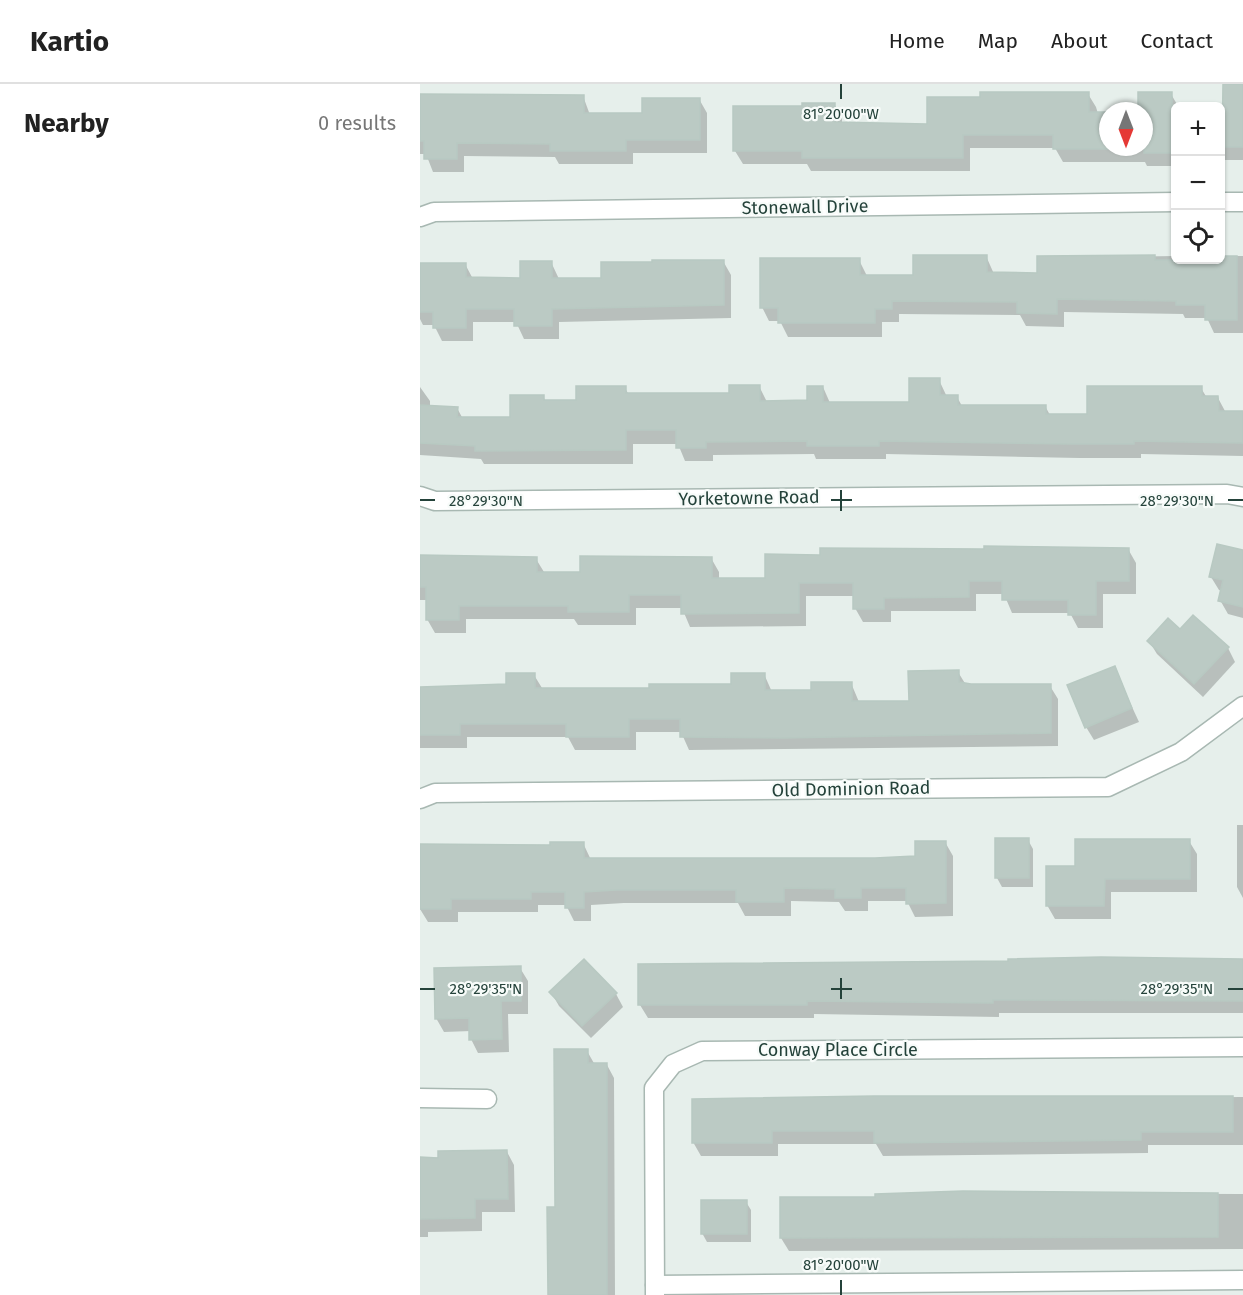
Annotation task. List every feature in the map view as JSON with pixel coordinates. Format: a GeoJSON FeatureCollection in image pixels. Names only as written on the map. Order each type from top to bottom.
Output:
{"type":"FeatureCollection","features":[{"type":"Feature","properties":{"kind":"street","name":"Stonewall Drive"},"geometry":{"type":"LineString","coordinates":[[425,212],[1171,202]]}},
{"type":"Feature","properties":{"kind":"street"},"geometry":{"type":"LineString","coordinates":[[1225,202],[1243,202]]}},
{"type":"Feature","properties":{"kind":"street","name":"Yorketowne Road"},"geometry":{"type":"LineString","coordinates":[[425,502],[1227,494],[1243,497]]}},
{"type":"Feature","properties":{"kind":"street","name":"Old Dominion Road"},"geometry":{"type":"LineString","coordinates":[[425,793],[1108,787],[1181,752],[1243,706]]}},
{"type":"Feature","properties":{"kind":"street","name":"Conway Place Circle"},"geometry":{"type":"LineString","coordinates":[[655,1290],[654,1088],[673,1064],[702,1051],[1243,1047]]}},
{"type":"Feature","properties":{"kind":"street"},"geometry":{"type":"LineString","coordinates":[[420,1098],[487,1100]]}},
{"type":"Feature","properties":{"kind":"street"},"geometry":{"type":"LineString","coordinates":[[655,1290],[1243,1280]]}},
{"type":"Feature","properties":{"kind":"building"},"geometry":{"type":"Polygon","coordinates":[[[1223,84],[1243,84],[1243,147],[1225,147],[1225,102],[1223,102],[1223,84]]]}},
{"type":"Feature","properties":{"kind":"building"},"geometry":{"type":"Polygon","coordinates":[[[980,92],[1089,92],[1089,112],[1099,112],[1099,149],[1053,149],[1053,135],[963,135],[963,158],[802,158],[802,151],[733,151],[733,106],[802,106],[802,103],[835,103],[835,122],[927,124],[927,97],[980,97],[980,92]]]}},
{"type":"Feature","properties":{"kind":"building"},"geometry":{"type":"Polygon","coordinates":[[[1138,92],[1172,92],[1171,153],[1153,153],[1153,102],[1138,102],[1138,92]]]}},
{"type":"Feature","properties":{"kind":"building"},"geometry":{"type":"Polygon","coordinates":[[[420,94],[584,95],[584,113],[642,113],[642,98],[700,98],[700,140],[626,140],[626,151],[550,151],[550,144],[457,143],[457,159],[424,159],[424,141],[420,141],[420,94]]]}},
{"type":"Feature","properties":{"kind":"building"},"geometry":{"type":"Polygon","coordinates":[[[913,255],[987,255],[987,272],[1037,273],[1037,256],[1155,255],[1155,260],[1171,260],[1171,264],[1225,264],[1225,256],[1237,256],[1237,320],[1205,320],[1205,305],[1176,305],[1176,301],[1057,299],[1057,314],[1017,313],[1017,302],[892,301],[892,309],[875,309],[875,323],[778,323],[778,308],[760,308],[760,258],[860,258],[860,275],[913,275],[913,255]]]}},
{"type":"Feature","properties":{"kind":"building"},"geometry":{"type":"Polygon","coordinates":[[[652,260],[724,260],[724,305],[552,309],[552,326],[514,326],[514,309],[466,309],[466,328],[433,328],[433,312],[420,312],[420,263],[466,263],[466,277],[520,278],[520,261],[552,261],[552,278],[601,278],[601,262],[652,262],[652,260]]]}},
{"type":"Feature","properties":{"kind":"building"},"geometry":{"type":"Polygon","coordinates":[[[909,378],[940,378],[940,395],[958,395],[958,405],[1046,405],[1046,414],[1087,414],[1087,386],[1202,386],[1202,396],[1218,396],[1219,411],[1243,411],[1243,443],[1134,441],[1134,444],[1071,444],[879,441],[879,446],[807,446],[807,441],[706,442],[706,448],[676,448],[676,430],[626,430],[626,450],[475,451],[475,446],[420,443],[420,405],[458,407],[457,417],[510,417],[510,395],[544,395],[544,400],[576,400],[576,386],[626,386],[626,393],[729,393],[729,385],[760,385],[760,401],[807,400],[807,386],[823,386],[823,402],[909,402],[909,378]]]}},
{"type":"Feature","properties":{"kind":"building"},"geometry":{"type":"Polygon","coordinates":[[[1217,544],[1243,550],[1243,607],[1218,601],[1223,580],[1209,577],[1217,544]]]}},
{"type":"Feature","properties":{"kind":"building"},"geometry":{"type":"Polygon","coordinates":[[[984,546],[1129,548],[1129,581],[1096,581],[1096,615],[1068,615],[1068,600],[1002,600],[1002,581],[969,581],[969,597],[884,598],[884,609],[853,609],[853,583],[799,583],[799,613],[681,614],[681,595],[629,595],[629,612],[568,612],[568,606],[459,606],[459,620],[426,620],[426,587],[420,587],[420,555],[537,557],[537,572],[580,572],[580,556],[712,557],[712,578],[765,578],[765,554],[820,555],[820,548],[984,549],[984,546]]]}},
{"type":"Feature","properties":{"kind":"building"},"geometry":{"type":"Polygon","coordinates":[[[1193,615],[1229,647],[1194,684],[1147,641],[1168,618],[1180,629],[1193,615]]]}},
{"type":"Feature","properties":{"kind":"building"},"geometry":{"type":"Polygon","coordinates":[[[1115,666],[1132,708],[1085,728],[1067,685],[1115,666]]]}},
{"type":"Feature","properties":{"kind":"building"},"geometry":{"type":"Polygon","coordinates":[[[959,670],[959,682],[971,684],[1051,684],[1051,733],[782,738],[680,737],[680,719],[629,719],[629,737],[566,737],[566,724],[460,724],[460,735],[420,735],[420,687],[506,684],[506,673],[535,673],[535,688],[649,688],[649,684],[731,684],[731,673],[765,673],[765,690],[811,690],[811,682],[852,682],[852,701],[909,701],[908,671],[959,670]]]}},
{"type":"Feature","properties":{"kind":"building"},"geometry":{"type":"Polygon","coordinates":[[[995,838],[1029,838],[1029,878],[995,878],[995,838]]]}},
{"type":"Feature","properties":{"kind":"building"},"geometry":{"type":"Polygon","coordinates":[[[1075,839],[1190,839],[1190,879],[1105,879],[1104,906],[1046,906],[1046,866],[1075,866],[1075,839]]]}},
{"type":"Feature","properties":{"kind":"building"},"geometry":{"type":"Polygon","coordinates":[[[915,841],[946,841],[946,903],[906,904],[906,888],[861,888],[861,898],[835,898],[835,889],[784,888],[784,902],[736,902],[736,890],[616,890],[584,892],[584,908],[565,908],[565,892],[531,892],[531,899],[451,899],[451,909],[420,909],[420,844],[550,845],[550,842],[584,842],[584,858],[875,858],[915,856],[915,841]]]}},
{"type":"Feature","properties":{"kind":"building"},"geometry":{"type":"Polygon","coordinates":[[[1101,957],[1243,959],[1243,1001],[993,1000],[993,1003],[807,1001],[807,1005],[638,1005],[638,964],[1008,961],[1008,959],[1101,957]]]}},
{"type":"Feature","properties":{"kind":"building"},"geometry":{"type":"Polygon","coordinates":[[[584,959],[617,993],[582,1026],[549,992],[584,959]]]}},
{"type":"Feature","properties":{"kind":"building"},"geometry":{"type":"Polygon","coordinates":[[[521,966],[521,1001],[501,1001],[502,1039],[469,1040],[469,1018],[435,1019],[434,968],[521,966]]]}},
{"type":"Feature","properties":{"kind":"building"},"geometry":{"type":"Polygon","coordinates":[[[554,1049],[588,1049],[588,1063],[607,1063],[607,1295],[548,1295],[547,1207],[555,1207],[554,1049]]]}},
{"type":"Feature","properties":{"kind":"building"},"geometry":{"type":"Polygon","coordinates":[[[874,1096],[1233,1096],[1233,1132],[1141,1132],[1141,1140],[874,1143],[874,1131],[772,1131],[772,1143],[692,1143],[692,1099],[874,1096]]]}},
{"type":"Feature","properties":{"kind":"building"},"geometry":{"type":"Polygon","coordinates":[[[507,1150],[508,1199],[475,1199],[475,1218],[420,1219],[420,1157],[438,1158],[438,1151],[507,1150]]]}},
{"type":"Feature","properties":{"kind":"building"},"geometry":{"type":"Polygon","coordinates":[[[963,1191],[1218,1193],[1218,1237],[780,1238],[780,1197],[875,1197],[875,1194],[963,1191]]]}},
{"type":"Feature","properties":{"kind":"building"},"geometry":{"type":"Polygon","coordinates":[[[701,1200],[747,1200],[747,1234],[701,1234],[701,1200]]]}}]}
